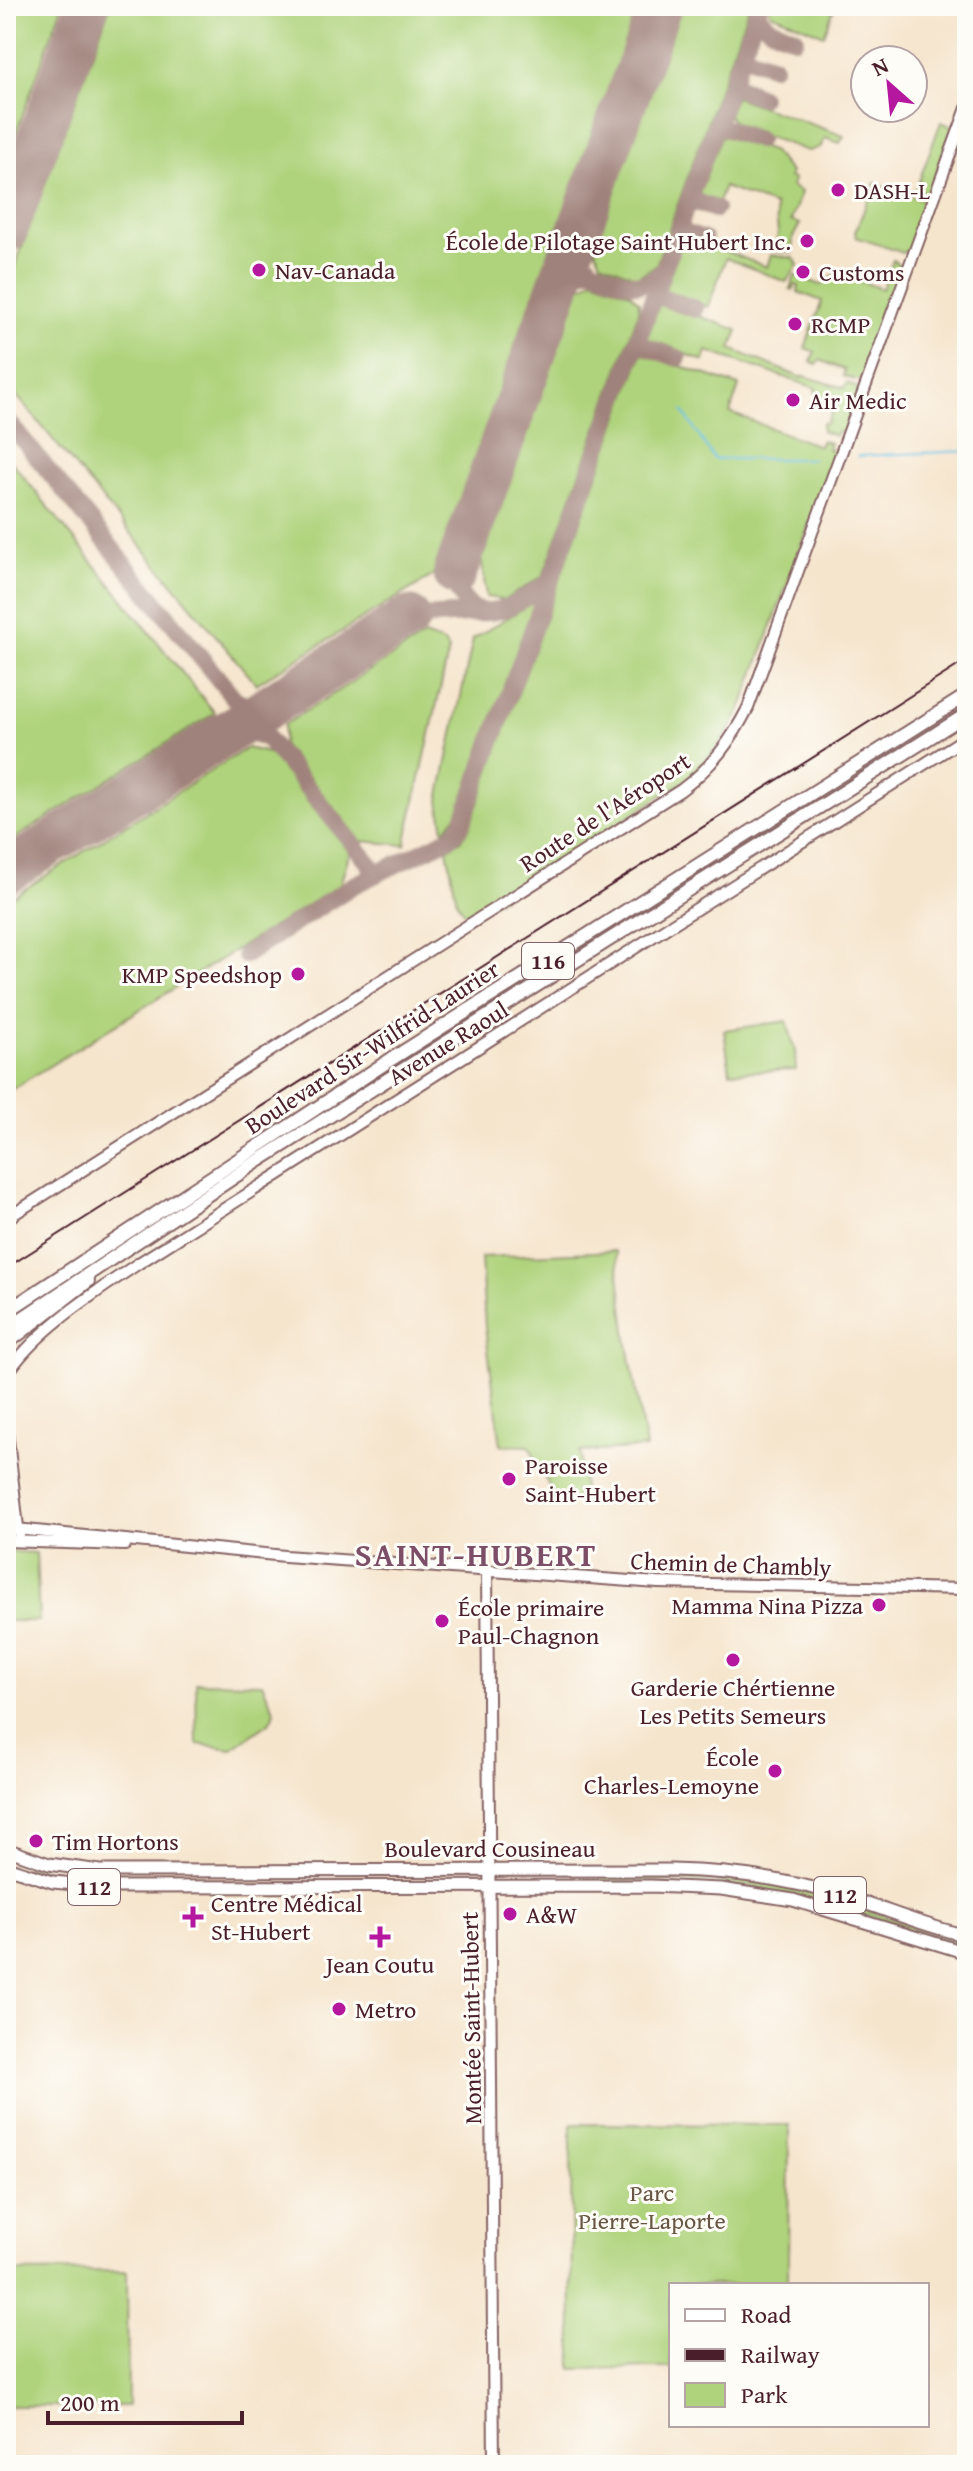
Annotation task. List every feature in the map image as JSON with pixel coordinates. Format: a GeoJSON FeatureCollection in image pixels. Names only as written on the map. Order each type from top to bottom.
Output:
{"type":"FeatureCollection","features":[{"type":"Feature","properties":{"kind":"highway","name":"Boulevard Sir-Wilfrid-Laurier"},"geometry":{"type":"LineString","coordinates":[[7,1311],[329,1100],[967,695]]}},
{"type":"Feature","properties":{"kind":"highway","name":"Boulevard Sir-Wilfrid-Laurier"},"geometry":{"type":"LineString","coordinates":[[6,1329],[136,1241],[967,714]]}},
{"type":"Feature","properties":{"kind":"highway"},"geometry":{"type":"LineString","coordinates":[[6,1344],[49,1314],[136,1241]]}},
{"type":"Feature","properties":{"kind":"main road","name":"Boulevard Cousineau"},"geometry":{"type":"LineString","coordinates":[[6,1849],[40,1862],[90,1870],[672,1870],[748,1875],[826,1891],[967,1936]]}},
{"type":"Feature","properties":{"kind":"main road","name":"Boulevard Cousineau"},"geometry":{"type":"LineString","coordinates":[[6,1868],[60,1883],[108,1887],[690,1887],[747,1892],[833,1911],[967,1953]]}},
{"type":"Feature","properties":{"kind":"street","name":"Route de l'Aéroport"},"geometry":{"type":"LineString","coordinates":[[6,1219],[681,790],[710,767],[737,730],[748,708],[967,108]]}},
{"type":"Feature","properties":{"kind":"street","name":"Avenue Raoul"},"geometry":{"type":"LineString","coordinates":[[6,1376],[22,1355],[48,1331],[139,1263],[967,737]]}},
{"type":"Feature","properties":{"kind":"street"},"geometry":{"type":"LineString","coordinates":[[6,1422],[19,1536]]}},
{"type":"Feature","properties":{"kind":"street","name":"Chemin de Chambly"},"geometry":{"type":"LineString","coordinates":[[6,1528],[19,1536]]}},
{"type":"Feature","properties":{"kind":"street","name":"Chemin de Chambly"},"geometry":{"type":"LineString","coordinates":[[6,1541],[19,1536],[159,1544],[658,1583],[967,1589]]}},
{"type":"Feature","properties":{"kind":"street","name":"Montée Saint-Hubert"},"geometry":{"type":"LineString","coordinates":[[487,1571],[494,2465]]}},
{"type":"Feature","properties":{"kind":"green space"},"geometry":{"type":"Polygon","coordinates":[[[6,6],[62,6],[6,161],[6,6]]]}},
{"type":"Feature","properties":{"kind":"green space"},"geometry":{"type":"Polygon","coordinates":[[[110,6],[642,6],[437,573],[256,684],[6,383],[6,358],[13,341],[6,335],[6,291],[110,6]]]}},
{"type":"Feature","properties":{"kind":"green space"},"geometry":{"type":"Polygon","coordinates":[[[679,6],[749,6],[656,265],[637,277],[601,262],[593,244],[679,6]]]}},
{"type":"Feature","properties":{"kind":"green space"},"geometry":{"type":"Polygon","coordinates":[[[768,6],[835,6],[824,35],[771,13],[768,6]]]}},
{"type":"Feature","properties":{"kind":"green space"},"geometry":{"type":"Polygon","coordinates":[[[735,97],[844,136],[840,143],[825,138],[820,148],[808,151],[736,126],[728,115],[735,97]]]}},
{"type":"Feature","properties":{"kind":"green space"},"geometry":{"type":"Polygon","coordinates":[[[941,122],[953,127],[929,194],[916,189],[941,122]]]}},
{"type":"Feature","properties":{"kind":"green space"},"geometry":{"type":"Polygon","coordinates":[[[726,135],[772,151],[790,172],[789,177],[794,180],[791,186],[801,192],[791,221],[800,224],[793,237],[792,253],[775,251],[778,233],[775,206],[724,187],[717,204],[698,197],[720,139],[726,135]]]}},
{"type":"Feature","properties":{"kind":"green space"},"geometry":{"type":"Polygon","coordinates":[[[875,183],[922,200],[926,209],[912,249],[903,253],[856,237],[855,232],[875,183]]]}},
{"type":"Feature","properties":{"kind":"green space"},"geometry":{"type":"Polygon","coordinates":[[[684,236],[767,267],[771,255],[794,258],[798,265],[786,282],[726,258],[708,307],[664,291],[684,236]]]}},
{"type":"Feature","properties":{"kind":"green space"},"geometry":{"type":"Polygon","coordinates":[[[893,260],[902,267],[863,379],[843,376],[845,370],[820,360],[817,365],[811,362],[815,352],[805,348],[822,301],[798,292],[799,286],[790,289],[795,275],[821,285],[836,274],[841,274],[882,289],[893,260]]]}},
{"type":"Feature","properties":{"kind":"green space"},"geometry":{"type":"Polygon","coordinates":[[[594,279],[630,293],[639,302],[638,314],[543,576],[504,600],[486,597],[481,552],[576,290],[594,279]]]}},
{"type":"Feature","properties":{"kind":"green space"},"geometry":{"type":"Polygon","coordinates":[[[660,302],[738,330],[731,349],[802,378],[804,376],[844,388],[847,383],[860,389],[844,433],[837,432],[835,436],[822,431],[822,423],[827,423],[835,404],[815,392],[816,388],[707,351],[704,361],[654,343],[647,338],[660,302]]]}},
{"type":"Feature","properties":{"kind":"green space"},"geometry":{"type":"Polygon","coordinates":[[[642,353],[739,386],[730,413],[819,446],[822,440],[830,443],[828,449],[836,452],[740,712],[715,750],[683,782],[469,919],[457,902],[447,849],[461,840],[469,828],[642,353]]]}},
{"type":"Feature","properties":{"kind":"green space"},"geometry":{"type":"Polygon","coordinates":[[[6,455],[215,713],[6,844],[6,455]]]}},
{"type":"Feature","properties":{"kind":"green space"},"geometry":{"type":"Polygon","coordinates":[[[535,601],[459,813],[444,831],[439,800],[473,639],[535,601]]]}},
{"type":"Feature","properties":{"kind":"green space"},"geometry":{"type":"Polygon","coordinates":[[[424,636],[444,643],[449,650],[405,845],[361,841],[283,746],[284,725],[424,636]]]}},
{"type":"Feature","properties":{"kind":"green space"},"geometry":{"type":"Polygon","coordinates":[[[247,748],[272,754],[350,851],[340,885],[6,1093],[6,901],[247,748]]]}},
{"type":"Feature","properties":{"kind":"green space"},"geometry":{"type":"Polygon","coordinates":[[[787,1021],[795,1051],[796,1070],[730,1072],[724,1030],[787,1021]]]}},
{"type":"Feature","properties":{"kind":"green space"},"geometry":{"type":"Polygon","coordinates":[[[616,1251],[646,1448],[580,1452],[584,1495],[558,1504],[529,1446],[501,1445],[485,1327],[481,1257],[616,1251]]]}},
{"type":"Feature","properties":{"kind":"green space"},"geometry":{"type":"Polygon","coordinates":[[[6,1551],[36,1553],[39,1621],[6,1621],[6,1551]]]}},
{"type":"Feature","properties":{"kind":"green space"},"geometry":{"type":"Polygon","coordinates":[[[196,1682],[262,1683],[275,1712],[269,1723],[232,1749],[197,1744],[196,1682]]]}},
{"type":"Feature","properties":{"kind":"green space"},"geometry":{"type":"Polygon","coordinates":[[[26,1866],[83,1877],[199,1877],[160,1883],[112,1882],[43,1873],[26,1869],[26,1866]]]}},
{"type":"Feature","properties":{"kind":"green space"},"geometry":{"type":"Polygon","coordinates":[[[713,1877],[713,1882],[560,1881],[559,1878],[713,1877]]]}},
{"type":"Feature","properties":{"kind":"green space"},"geometry":{"type":"Polygon","coordinates":[[[716,1878],[784,1887],[833,1899],[967,1942],[967,1948],[826,1903],[716,1883],[716,1878]]]}},
{"type":"Feature","properties":{"kind":"green space","name":"Parc Pierre-Laporte"},"geometry":{"type":"Polygon","coordinates":[[[571,2124],[789,2125],[788,2283],[669,2283],[669,2368],[572,2369],[571,2124]]]}},
{"type":"Feature","properties":{"kind":"green space"},"geometry":{"type":"Polygon","coordinates":[[[127,2271],[128,2406],[6,2406],[6,2272],[127,2271]]]}},
{"type":"Feature","properties":{"kind":"waterway"},"geometry":{"type":"LineString","coordinates":[[683,411],[714,459],[813,459]]}},
{"type":"Feature","properties":{"kind":"waterway"},"geometry":{"type":"LineString","coordinates":[[857,456],[967,451]]}},
{"type":"Feature","properties":{"kind":"taxiway"},"geometry":{"type":"LineString","coordinates":[[245,955],[352,886],[450,838],[461,827],[759,6]]}},
{"type":"Feature","properties":{"kind":"taxiway"},"geometry":{"type":"LineString","coordinates":[[758,11],[767,25],[795,38]]}},
{"type":"Feature","properties":{"kind":"taxiway"},"geometry":{"type":"LineString","coordinates":[[751,58],[773,66]]}},
{"type":"Feature","properties":{"kind":"taxiway"},"geometry":{"type":"LineString","coordinates":[[734,74],[734,83],[761,97]]}},
{"type":"Feature","properties":{"kind":"taxiway"},"geometry":{"type":"LineString","coordinates":[[716,125],[758,140]]}},
{"type":"Feature","properties":{"kind":"taxiway"},"geometry":{"type":"LineString","coordinates":[[687,206],[696,202],[715,209]]}},
{"type":"Feature","properties":{"kind":"taxiway"},"geometry":{"type":"LineString","coordinates":[[680,224],[684,233],[704,240]]}},
{"type":"Feature","properties":{"kind":"taxiway"},"geometry":{"type":"LineString","coordinates":[[557,291],[572,276],[592,269],[580,255],[578,234]]}},
{"type":"Feature","properties":{"kind":"taxiway"},"geometry":{"type":"LineString","coordinates":[[592,269],[620,281],[638,284],[655,278],[663,270]]}},
{"type":"Feature","properties":{"kind":"taxiway"},"geometry":{"type":"LineString","coordinates":[[661,297],[695,309]]}},
{"type":"Feature","properties":{"kind":"taxiway"},"geometry":{"type":"LineString","coordinates":[[639,338],[644,346],[678,358]]}},
{"type":"Feature","properties":{"kind":"taxiway"},"geometry":{"type":"LineString","coordinates":[[6,419],[377,873]]}},
{"type":"Feature","properties":{"kind":"taxiway"},"geometry":{"type":"LineString","coordinates":[[456,586],[465,601],[475,609],[486,612],[498,611],[522,600],[550,579]]}},
{"type":"Feature","properties":{"kind":"taxiway"},"geometry":{"type":"LineString","coordinates":[[409,618],[482,613]]}},
{"type":"Feature","properties":{"kind":"taxiway"},"geometry":{"type":"LineString","coordinates":[[236,700],[252,707],[272,703]]}},
{"type":"Feature","properties":{"kind":"taxiway"},"geometry":{"type":"LineString","coordinates":[[223,735],[252,734],[267,738]]}},
{"type":"Feature","properties":{"kind":"runway"},"geometry":{"type":"LineString","coordinates":[[6,231],[87,6]]}},
{"type":"Feature","properties":{"kind":"runway"},"geometry":{"type":"LineString","coordinates":[[455,573],[660,6]]}},
{"type":"Feature","properties":{"kind":"runway"},"geometry":{"type":"LineString","coordinates":[[6,872],[409,618]]}},
{"type":"Feature","properties":{"kind":"railway"},"geometry":{"type":"LineString","coordinates":[[6,1268],[967,660]]}},
{"type":"Feature","properties":{"kind":"place","name":"DASH-L"},"geometry":{"type":"Point","coordinates":[838,190]}},
{"type":"Feature","properties":{"kind":"place","name":"École de Pilotage Saint Hubert Inc."},"geometry":{"type":"Point","coordinates":[807,241]}},
{"type":"Feature","properties":{"kind":"place","name":"Nav-Canada"},"geometry":{"type":"Point","coordinates":[259,270]}},
{"type":"Feature","properties":{"kind":"place","name":"Customs"},"geometry":{"type":"Point","coordinates":[803,272]}},
{"type":"Feature","properties":{"kind":"place","name":"RCMP"},"geometry":{"type":"Point","coordinates":[795,324]}},
{"type":"Feature","properties":{"kind":"place","name":"Air Medic"},"geometry":{"type":"Point","coordinates":[793,400]}},
{"type":"Feature","properties":{"kind":"place","name":"KMP Speedshop"},"geometry":{"type":"Point","coordinates":[298,974]}},
{"type":"Feature","properties":{"kind":"place","name":"Paroisse Saint-Hubert"},"geometry":{"type":"Point","coordinates":[509,1479]}},
{"type":"Feature","properties":{"kind":"place","name":"Mamma Nina Pizza"},"geometry":{"type":"Point","coordinates":[879,1605]}},
{"type":"Feature","properties":{"kind":"place","name":"École primaire Paul-Chagnon"},"geometry":{"type":"Point","coordinates":[442,1621]}},
{"type":"Feature","properties":{"kind":"place","name":"Garderie Chértienne Les Petits Semeurs"},"geometry":{"type":"Point","coordinates":[733,1660]}},
{"type":"Feature","properties":{"kind":"place","name":"École Charles-Lemoyne"},"geometry":{"type":"Point","coordinates":[775,1771]}},
{"type":"Feature","properties":{"kind":"place","name":"Tim Hortons"},"geometry":{"type":"Point","coordinates":[36,1841]}},
{"type":"Feature","properties":{"kind":"place","name":"A&W"},"geometry":{"type":"Point","coordinates":[510,1914]}},
{"type":"Feature","properties":{"kind":"place","name":"Centre Médical St-Hubert"},"geometry":{"type":"Point","coordinates":[193,1917]}},
{"type":"Feature","properties":{"kind":"place","name":"Jean Coutu"},"geometry":{"type":"Point","coordinates":[380,1937]}},
{"type":"Feature","properties":{"kind":"place","name":"Metro"},"geometry":{"type":"Point","coordinates":[339,2009]}},
{"type":"Feature","properties":{"kind":"district","name":"SAINT-HUBERT"},"geometry":{"type":"Point","coordinates":[476,1554]}}]}
